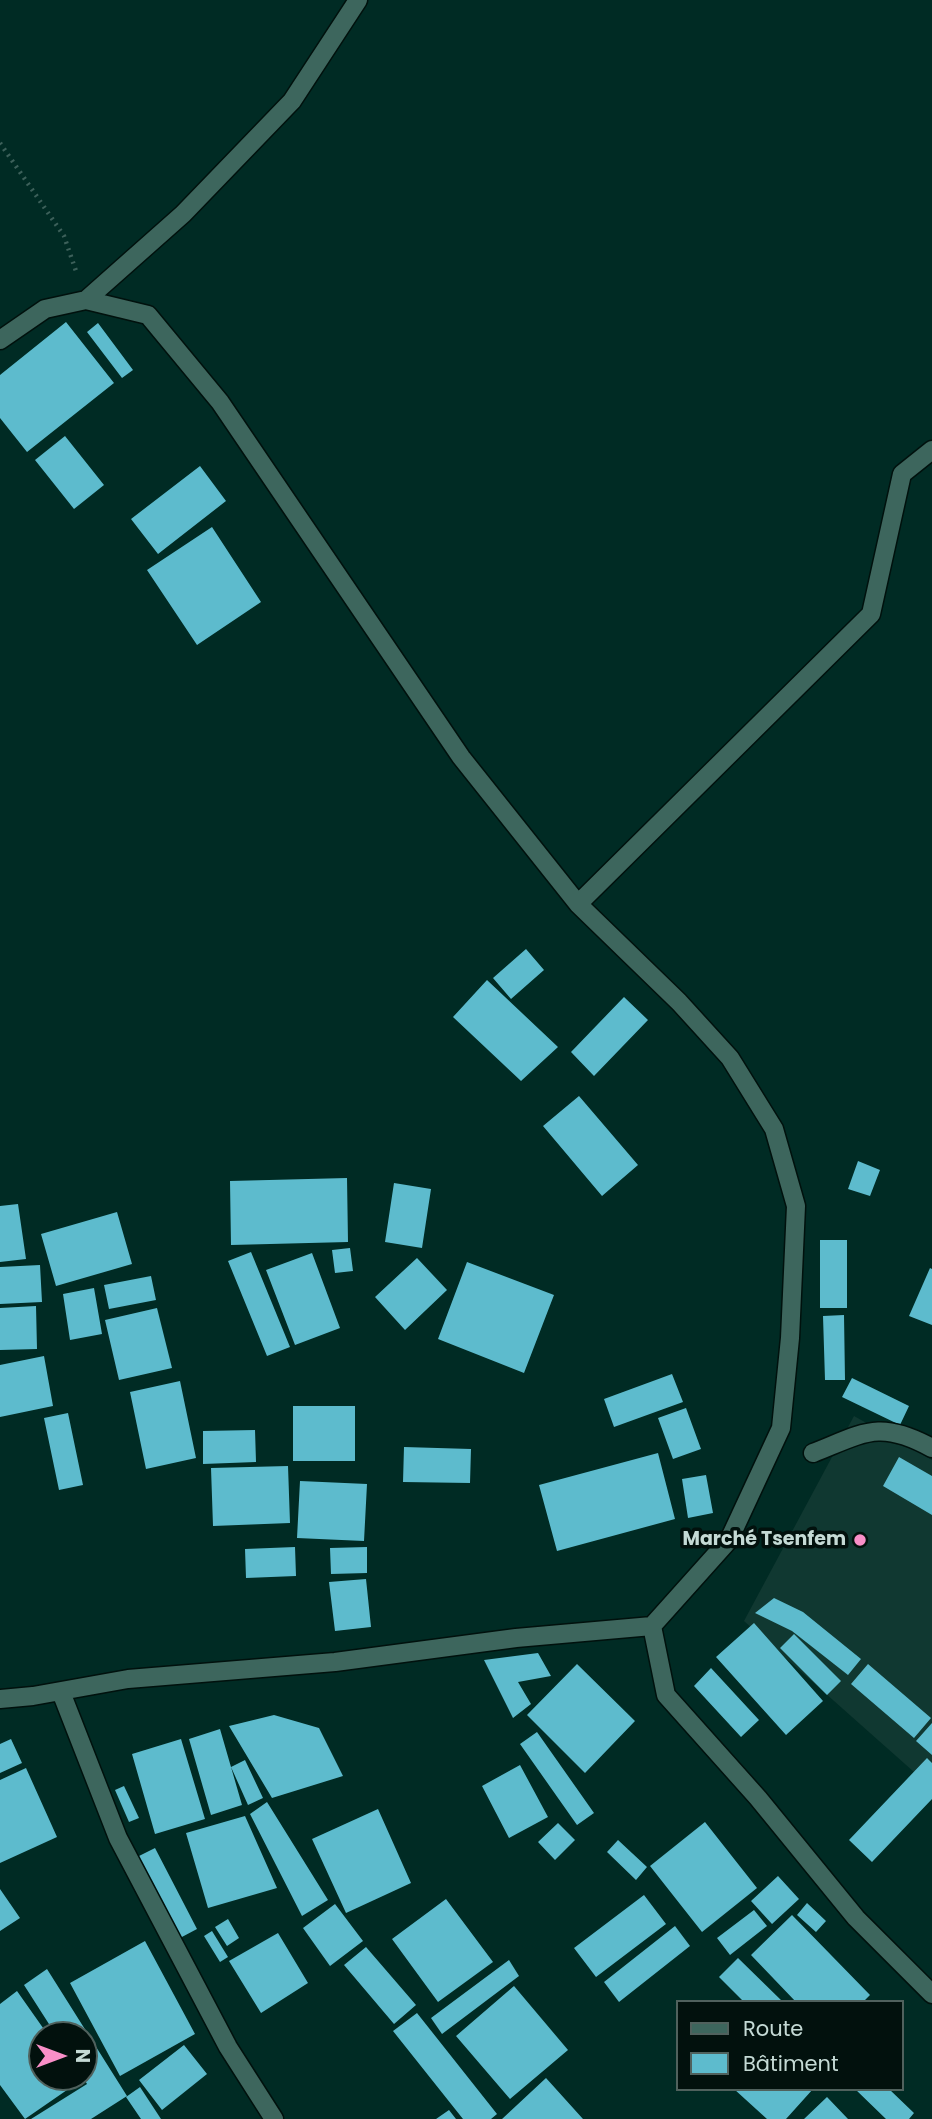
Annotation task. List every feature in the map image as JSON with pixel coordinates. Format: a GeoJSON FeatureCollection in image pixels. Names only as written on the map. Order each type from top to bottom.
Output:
{"type":"FeatureCollection","features":[{"type":"Feature","properties":{"kind":"street"},"geometry":{"type":"LineString","coordinates":[[86,300],[183,214],[292,101],[358,0]]}},
{"type":"Feature","properties":{"kind":"street"},"geometry":{"type":"LineString","coordinates":[[0,340],[45,309],[86,300],[148,315],[220,401],[461,757],[578,904],[679,1002],[730,1058],[774,1129],[796,1206],[790,1338],[781,1429],[729,1540],[652,1626],[516,1638],[335,1662],[128,1679],[61,1692],[0,1699]]}},
{"type":"Feature","properties":{"kind":"street"},"geometry":{"type":"LineString","coordinates":[[578,904],[871,614],[902,474],[932,450]]}},
{"type":"Feature","properties":{"kind":"street"},"geometry":{"type":"LineString","coordinates":[[813,1454],[867,1432],[894,1432],[914,1438],[932,1448]]}},
{"type":"Feature","properties":{"kind":"street"},"geometry":{"type":"LineString","coordinates":[[652,1626],[666,1695],[758,1798],[856,1917],[932,1994]]}},
{"type":"Feature","properties":{"kind":"street"},"geometry":{"type":"LineString","coordinates":[[61,1692],[118,1838],[228,2047],[274,2119]]}},
{"type":"Feature","properties":{"kind":"path"},"geometry":{"type":"LineString","coordinates":[[0,143],[64,236],[86,300]]}},
{"type":"Feature","properties":{"kind":"shaded area","name":"Marché Tsenfem"},"geometry":{"type":"Polygon","coordinates":[[[854,1416],[932,1460],[932,1788],[744,1621],[854,1416]]]}},
{"type":"Feature","properties":{"kind":"building"},"geometry":{"type":"Polygon","coordinates":[[[66,322],[114,383],[27,452],[0,418],[0,375],[66,322]]]}},
{"type":"Feature","properties":{"kind":"building"},"geometry":{"type":"Polygon","coordinates":[[[98,323],[133,370],[122,378],[87,332],[98,323]]]}},
{"type":"Feature","properties":{"kind":"building"},"geometry":{"type":"Polygon","coordinates":[[[65,436],[104,485],[74,509],[35,460],[65,436]]]}},
{"type":"Feature","properties":{"kind":"building"},"geometry":{"type":"Polygon","coordinates":[[[200,466],[226,501],[158,554],[131,519],[200,466]]]}},
{"type":"Feature","properties":{"kind":"building"},"geometry":{"type":"Polygon","coordinates":[[[212,527],[261,602],[197,645],[147,570],[212,527]]]}},
{"type":"Feature","properties":{"kind":"building"},"geometry":{"type":"Polygon","coordinates":[[[526,949],[544,970],[511,999],[493,978],[526,949]]]}},
{"type":"Feature","properties":{"kind":"building"},"geometry":{"type":"Polygon","coordinates":[[[487,980],[558,1047],[521,1081],[453,1017],[487,980]]]}},
{"type":"Feature","properties":{"kind":"building"},"geometry":{"type":"Polygon","coordinates":[[[624,997],[648,1020],[594,1076],[571,1052],[624,997]]]}},
{"type":"Feature","properties":{"kind":"building"},"geometry":{"type":"Polygon","coordinates":[[[579,1096],[638,1165],[602,1196],[543,1126],[579,1096]]]}},
{"type":"Feature","properties":{"kind":"building"},"geometry":{"type":"Polygon","coordinates":[[[858,1161],[880,1170],[870,1196],[848,1189],[858,1161]]]}},
{"type":"Feature","properties":{"kind":"building"},"geometry":{"type":"Polygon","coordinates":[[[347,1178],[348,1242],[231,1245],[230,1181],[347,1178]]]}},
{"type":"Feature","properties":{"kind":"building"},"geometry":{"type":"Polygon","coordinates":[[[394,1183],[431,1189],[422,1248],[385,1242],[394,1183]]]}},
{"type":"Feature","properties":{"kind":"building"},"geometry":{"type":"Polygon","coordinates":[[[18,1204],[26,1259],[0,1262],[0,1206],[18,1204]]]}},
{"type":"Feature","properties":{"kind":"building"},"geometry":{"type":"Polygon","coordinates":[[[117,1212],[132,1264],[56,1286],[41,1234],[117,1212]]]}},
{"type":"Feature","properties":{"kind":"building"},"geometry":{"type":"Polygon","coordinates":[[[820,1240],[847,1240],[847,1308],[820,1308],[820,1240]]]}},
{"type":"Feature","properties":{"kind":"building"},"geometry":{"type":"Polygon","coordinates":[[[350,1248],[353,1271],[335,1273],[332,1250],[350,1248]]]}},
{"type":"Feature","properties":{"kind":"building"},"geometry":{"type":"Polygon","coordinates":[[[251,1252],[290,1347],[267,1356],[228,1261],[251,1252]]]}},
{"type":"Feature","properties":{"kind":"building"},"geometry":{"type":"Polygon","coordinates":[[[312,1253],[340,1328],[295,1345],[266,1270],[312,1253]]]}},
{"type":"Feature","properties":{"kind":"building"},"geometry":{"type":"Polygon","coordinates":[[[417,1258],[447,1290],[405,1330],[375,1297],[417,1258]]]}},
{"type":"Feature","properties":{"kind":"building"},"geometry":{"type":"Polygon","coordinates":[[[467,1262],[554,1295],[524,1373],[438,1339],[467,1262]]]}},
{"type":"Feature","properties":{"kind":"building"},"geometry":{"type":"Polygon","coordinates":[[[40,1265],[42,1302],[0,1304],[0,1267],[40,1265]]]}},
{"type":"Feature","properties":{"kind":"building"},"geometry":{"type":"Polygon","coordinates":[[[930,1268],[932,1269],[932,1325],[909,1316],[930,1268]]]}},
{"type":"Feature","properties":{"kind":"building"},"geometry":{"type":"Polygon","coordinates":[[[151,1276],[156,1300],[109,1309],[104,1285],[151,1276]]]}},
{"type":"Feature","properties":{"kind":"building"},"geometry":{"type":"Polygon","coordinates":[[[94,1288],[102,1334],[70,1340],[63,1294],[94,1288]]]}},
{"type":"Feature","properties":{"kind":"building"},"geometry":{"type":"Polygon","coordinates":[[[36,1306],[37,1349],[0,1350],[0,1308],[36,1306]]]}},
{"type":"Feature","properties":{"kind":"building"},"geometry":{"type":"Polygon","coordinates":[[[157,1308],[172,1368],[119,1380],[105,1320],[157,1308]]]}},
{"type":"Feature","properties":{"kind":"building"},"geometry":{"type":"Polygon","coordinates":[[[844,1315],[845,1380],[825,1380],[823,1316],[844,1315]]]}},
{"type":"Feature","properties":{"kind":"building"},"geometry":{"type":"Polygon","coordinates":[[[44,1356],[53,1406],[0,1417],[0,1365],[44,1356]]]}},
{"type":"Feature","properties":{"kind":"building"},"geometry":{"type":"Polygon","coordinates":[[[672,1374],[683,1402],[614,1427],[604,1399],[672,1374]]]}},
{"type":"Feature","properties":{"kind":"building"},"geometry":{"type":"Polygon","coordinates":[[[852,1378],[909,1406],[900,1425],[842,1397],[852,1378]]]}},
{"type":"Feature","properties":{"kind":"building"},"geometry":{"type":"Polygon","coordinates":[[[180,1381],[196,1458],[146,1469],[130,1392],[180,1381]]]}},
{"type":"Feature","properties":{"kind":"building"},"geometry":{"type":"Polygon","coordinates":[[[293,1406],[355,1406],[355,1461],[293,1461],[293,1406]]]}},
{"type":"Feature","properties":{"kind":"building"},"geometry":{"type":"Polygon","coordinates":[[[686,1408],[701,1449],[673,1459],[658,1418],[686,1408]]]}},
{"type":"Feature","properties":{"kind":"building"},"geometry":{"type":"Polygon","coordinates":[[[68,1413],[83,1485],[59,1490],[44,1418],[68,1413]]]}},
{"type":"Feature","properties":{"kind":"building"},"geometry":{"type":"Polygon","coordinates":[[[255,1430],[256,1462],[203,1464],[203,1431],[255,1430]]]}},
{"type":"Feature","properties":{"kind":"building"},"geometry":{"type":"Polygon","coordinates":[[[404,1447],[471,1449],[470,1483],[403,1482],[404,1447]]]}},
{"type":"Feature","properties":{"kind":"building"},"geometry":{"type":"Polygon","coordinates":[[[658,1453],[675,1519],[557,1551],[539,1485],[658,1453]]]}},
{"type":"Feature","properties":{"kind":"building"},"geometry":{"type":"Polygon","coordinates":[[[899,1457],[932,1476],[932,1515],[883,1486],[899,1457]]]}},
{"type":"Feature","properties":{"kind":"building"},"geometry":{"type":"Polygon","coordinates":[[[288,1466],[290,1523],[213,1526],[211,1468],[288,1466]]]}},
{"type":"Feature","properties":{"kind":"building"},"geometry":{"type":"Polygon","coordinates":[[[706,1475],[713,1513],[688,1518],[682,1479],[706,1475]]]}},
{"type":"Feature","properties":{"kind":"building"},"geometry":{"type":"Polygon","coordinates":[[[300,1481],[367,1484],[364,1541],[297,1538],[300,1481]]]}},
{"type":"Feature","properties":{"kind":"building"},"geometry":{"type":"Polygon","coordinates":[[[295,1547],[296,1576],[246,1578],[245,1549],[295,1547]]]}},
{"type":"Feature","properties":{"kind":"building"},"geometry":{"type":"Polygon","coordinates":[[[367,1547],[367,1573],[331,1574],[330,1548],[367,1547]]]}},
{"type":"Feature","properties":{"kind":"building"},"geometry":{"type":"Polygon","coordinates":[[[366,1579],[371,1627],[335,1631],[329,1582],[366,1579]]]}},
{"type":"Feature","properties":{"kind":"building"},"geometry":{"type":"Polygon","coordinates":[[[774,1598],[803,1612],[861,1659],[848,1675],[792,1631],[755,1613],[774,1598]]]}},
{"type":"Feature","properties":{"kind":"building"},"geometry":{"type":"Polygon","coordinates":[[[754,1623],[823,1701],[786,1735],[716,1657],[754,1623]]]}},
{"type":"Feature","properties":{"kind":"building"},"geometry":{"type":"Polygon","coordinates":[[[794,1634],[841,1681],[827,1695],[780,1648],[794,1634]]]}},
{"type":"Feature","properties":{"kind":"building"},"geometry":{"type":"Polygon","coordinates":[[[538,1653],[551,1676],[518,1682],[531,1704],[513,1718],[484,1660],[538,1653]]]}},
{"type":"Feature","properties":{"kind":"building"},"geometry":{"type":"Polygon","coordinates":[[[577,1664],[635,1721],[585,1773],[527,1715],[577,1664]]]}},
{"type":"Feature","properties":{"kind":"building"},"geometry":{"type":"Polygon","coordinates":[[[868,1664],[931,1718],[914,1738],[851,1684],[868,1664]]]}},
{"type":"Feature","properties":{"kind":"building"},"geometry":{"type":"Polygon","coordinates":[[[711,1668],[759,1720],[741,1737],[694,1686],[711,1668]]]}},
{"type":"Feature","properties":{"kind":"building"},"geometry":{"type":"Polygon","coordinates":[[[274,1715],[319,1728],[343,1776],[272,1798],[229,1726],[274,1715]]]}},
{"type":"Feature","properties":{"kind":"building"},"geometry":{"type":"Polygon","coordinates":[[[932,1723],[932,1755],[916,1741],[932,1723]]]}},
{"type":"Feature","properties":{"kind":"building"},"geometry":{"type":"Polygon","coordinates":[[[220,1729],[242,1805],[211,1815],[189,1739],[220,1729]]]}},
{"type":"Feature","properties":{"kind":"building"},"geometry":{"type":"Polygon","coordinates":[[[537,1732],[594,1813],[577,1825],[520,1744],[537,1732]]]}},
{"type":"Feature","properties":{"kind":"building"},"geometry":{"type":"Polygon","coordinates":[[[11,1739],[22,1763],[0,1773],[0,1744],[11,1739]]]}},
{"type":"Feature","properties":{"kind":"building"},"geometry":{"type":"Polygon","coordinates":[[[181,1739],[205,1819],[155,1834],[132,1754],[181,1739]]]}},
{"type":"Feature","properties":{"kind":"building"},"geometry":{"type":"Polygon","coordinates":[[[927,1758],[932,1763],[932,1799],[872,1862],[849,1840],[927,1758]]]}},
{"type":"Feature","properties":{"kind":"building"},"geometry":{"type":"Polygon","coordinates":[[[245,1760],[263,1798],[248,1805],[231,1767],[245,1760]]]}},
{"type":"Feature","properties":{"kind":"building"},"geometry":{"type":"Polygon","coordinates":[[[520,1765],[548,1817],[509,1838],[482,1786],[520,1765]]]}},
{"type":"Feature","properties":{"kind":"building"},"geometry":{"type":"Polygon","coordinates":[[[26,1768],[57,1837],[0,1863],[0,1780],[26,1768]]]}},
{"type":"Feature","properties":{"kind":"building"},"geometry":{"type":"Polygon","coordinates":[[[124,1786],[139,1818],[129,1822],[115,1790],[124,1786]]]}},
{"type":"Feature","properties":{"kind":"building"},"geometry":{"type":"Polygon","coordinates":[[[267,1802],[328,1900],[302,1916],[250,1814],[267,1802]]]}},
{"type":"Feature","properties":{"kind":"building"},"geometry":{"type":"Polygon","coordinates":[[[378,1809],[411,1883],[346,1913],[312,1839],[378,1809]]]}},
{"type":"Feature","properties":{"kind":"building"},"geometry":{"type":"Polygon","coordinates":[[[245,1816],[277,1888],[208,1908],[186,1833],[245,1816]]]}},
{"type":"Feature","properties":{"kind":"building"},"geometry":{"type":"Polygon","coordinates":[[[705,1822],[757,1888],[702,1932],[650,1866],[705,1822]]]}},
{"type":"Feature","properties":{"kind":"building"},"geometry":{"type":"Polygon","coordinates":[[[558,1823],[575,1840],[555,1860],[538,1842],[558,1823]]]}},
{"type":"Feature","properties":{"kind":"building"},"geometry":{"type":"Polygon","coordinates":[[[618,1840],[647,1867],[636,1880],[607,1852],[618,1840]]]}},
{"type":"Feature","properties":{"kind":"building"},"geometry":{"type":"Polygon","coordinates":[[[155,1848],[197,1929],[180,1938],[137,1857],[155,1848]]]}},
{"type":"Feature","properties":{"kind":"building"},"geometry":{"type":"Polygon","coordinates":[[[778,1876],[799,1899],[772,1924],[751,1901],[778,1876]]]}},
{"type":"Feature","properties":{"kind":"building"},"geometry":{"type":"Polygon","coordinates":[[[0,1889],[20,1918],[0,1931],[0,1889]]]}},
{"type":"Feature","properties":{"kind":"building"},"geometry":{"type":"Polygon","coordinates":[[[644,1895],[666,1924],[596,1977],[574,1948],[644,1895]]]}},
{"type":"Feature","properties":{"kind":"building"},"geometry":{"type":"Polygon","coordinates":[[[446,1899],[493,1962],[438,2002],[392,1939],[446,1899]]]}},
{"type":"Feature","properties":{"kind":"building"},"geometry":{"type":"Polygon","coordinates":[[[807,1903],[826,1921],[816,1932],[797,1915],[807,1903]]]}},
{"type":"Feature","properties":{"kind":"building"},"geometry":{"type":"Polygon","coordinates":[[[335,1904],[363,1941],[330,1966],[303,1928],[335,1904]]]}},
{"type":"Feature","properties":{"kind":"building"},"geometry":{"type":"Polygon","coordinates":[[[754,1910],[767,1926],[730,1955],[717,1938],[754,1910]]]}},
{"type":"Feature","properties":{"kind":"building"},"geometry":{"type":"Polygon","coordinates":[[[792,1915],[870,1995],[865,2000],[794,2000],[751,1955],[792,1915]]]}},
{"type":"Feature","properties":{"kind":"building"},"geometry":{"type":"Polygon","coordinates":[[[228,1919],[239,1938],[227,1946],[215,1927],[228,1919]]]}},
{"type":"Feature","properties":{"kind":"building"},"geometry":{"type":"Polygon","coordinates":[[[675,1926],[690,1946],[619,2002],[604,1982],[675,1926]]]}},
{"type":"Feature","properties":{"kind":"building"},"geometry":{"type":"Polygon","coordinates":[[[212,1931],[228,1957],[220,1962],[204,1936],[212,1931]]]}},
{"type":"Feature","properties":{"kind":"building"},"geometry":{"type":"Polygon","coordinates":[[[278,1933],[308,1983],[261,2013],[229,1961],[278,1933]]]}},
{"type":"Feature","properties":{"kind":"building"},"geometry":{"type":"Polygon","coordinates":[[[145,1941],[195,2034],[120,2076],[98,2035],[98,2021],[90,2021],[70,1983],[145,1941]]]}},
{"type":"Feature","properties":{"kind":"building"},"geometry":{"type":"Polygon","coordinates":[[[366,1947],[416,2005],[394,2024],[344,1965],[366,1947]]]}},
{"type":"Feature","properties":{"kind":"building"},"geometry":{"type":"Polygon","coordinates":[[[738,1958],[781,2000],[742,2000],[719,1977],[738,1958]]]}},
{"type":"Feature","properties":{"kind":"building"},"geometry":{"type":"Polygon","coordinates":[[[509,1960],[519,1976],[442,2034],[431,2018],[509,1960]]]}},
{"type":"Feature","properties":{"kind":"building"},"geometry":{"type":"Polygon","coordinates":[[[47,1969],[80,2021],[47,2021],[24,1985],[47,1969]]]}},
{"type":"Feature","properties":{"kind":"building"},"geometry":{"type":"Polygon","coordinates":[[[514,1986],[568,2050],[510,2099],[456,2036],[514,1986]]]}},
{"type":"Feature","properties":{"kind":"building"},"geometry":{"type":"Polygon","coordinates":[[[17,1991],[38,2021],[28,2021],[28,2091],[66,2091],[25,2119],[0,2085],[0,2004],[17,1991]]]}},
{"type":"Feature","properties":{"kind":"building"},"geometry":{"type":"Polygon","coordinates":[[[417,2013],[497,2114],[491,2119],[463,2119],[393,2031],[417,2013]]]}},
{"type":"Feature","properties":{"kind":"building"},"geometry":{"type":"Polygon","coordinates":[[[184,2045],[207,2074],[162,2110],[139,2080],[184,2045]]]}},
{"type":"Feature","properties":{"kind":"building"},"geometry":{"type":"Polygon","coordinates":[[[98,2050],[127,2096],[91,2119],[31,2119],[76,2091],[98,2091],[98,2050]]]}},
{"type":"Feature","properties":{"kind":"building"},"geometry":{"type":"Polygon","coordinates":[[[546,2078],[583,2119],[502,2119],[546,2078]]]}},
{"type":"Feature","properties":{"kind":"building"},"geometry":{"type":"Polygon","coordinates":[[[140,2087],[161,2119],[141,2119],[126,2097],[140,2087]]]}},
{"type":"Feature","properties":{"kind":"building"},"geometry":{"type":"Polygon","coordinates":[[[736,2091],[811,2091],[786,2119],[767,2119],[736,2091]]]}},
{"type":"Feature","properties":{"kind":"building"},"geometry":{"type":"Polygon","coordinates":[[[857,2091],[891,2091],[914,2113],[909,2119],[886,2119],[857,2091]]]}},
{"type":"Feature","properties":{"kind":"building"},"geometry":{"type":"Polygon","coordinates":[[[827,2097],[848,2119],[804,2119],[827,2097]]]}},
{"type":"Feature","properties":{"kind":"building"},"geometry":{"type":"Polygon","coordinates":[[[449,2110],[456,2119],[436,2119],[449,2110]]]}},
{"type":"Feature","properties":{"kind":"place","name":"Marché Tsenfem"},"geometry":{"type":"Point","coordinates":[860,1540]}}]}
